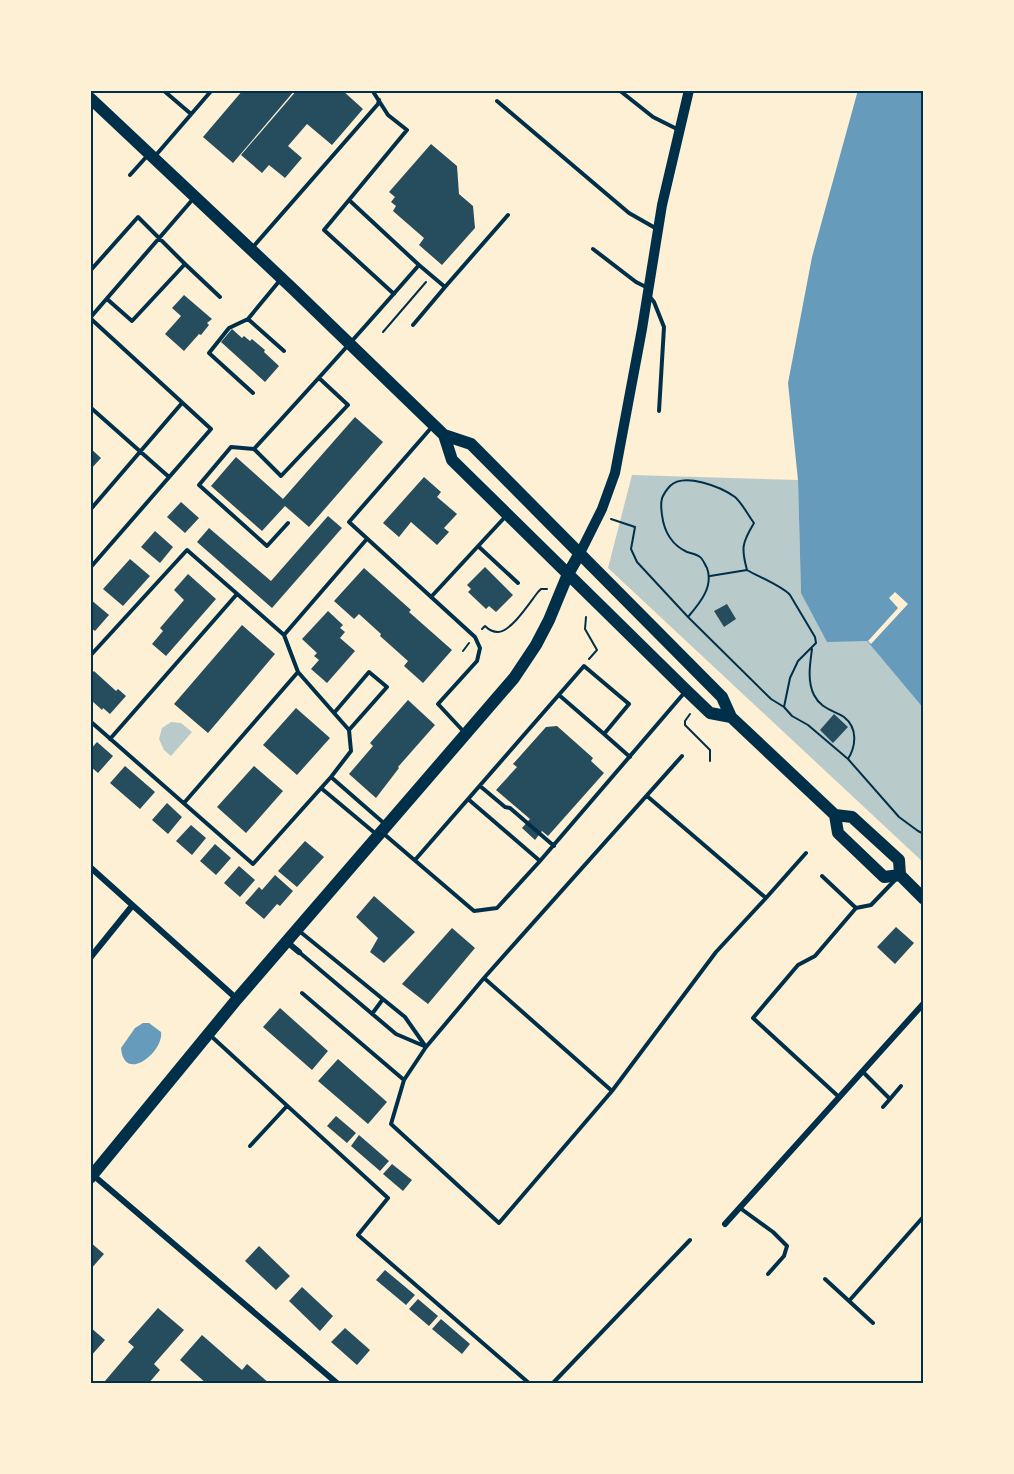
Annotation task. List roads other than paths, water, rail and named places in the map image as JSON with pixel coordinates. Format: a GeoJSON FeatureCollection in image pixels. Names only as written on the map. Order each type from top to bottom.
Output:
{"type":"FeatureCollection","features":[{"type":"Feature","properties":{"kind":"main road"},"geometry":{"type":"LineString","coordinates":[[90,98],[444,435],[471,444],[722,697],[731,717],[835,814],[852,817],[899,860],[900,875],[924,899]]}},
{"type":"Feature","properties":{"kind":"main road"},"geometry":{"type":"LineString","coordinates":[[444,435],[452,460],[686,690],[710,713],[731,717]]}},
{"type":"Feature","properties":{"kind":"main road"},"geometry":{"type":"LineString","coordinates":[[91,1176],[208,1033],[514,678],[536,645],[580,553]]}},
{"type":"Feature","properties":{"kind":"main road"},"geometry":{"type":"LineString","coordinates":[[835,814],[838,832],[884,877],[900,875]]}},
{"type":"Feature","properties":{"kind":"street"},"geometry":{"type":"LineString","coordinates":[[580,553],[602,509],[615,473],[662,205],[689,90]]}},
{"type":"Feature","properties":{"kind":"street"},"geometry":{"type":"LineString","coordinates":[[90,867],[237,999]]}},
{"type":"Feature","properties":{"kind":"street"},"geometry":{"type":"LineString","coordinates":[[90,958],[132,906]]}},
{"type":"Feature","properties":{"kind":"street"},"geometry":{"type":"LineString","coordinates":[[287,941],[299,952]]}},
{"type":"Feature","properties":{"kind":"street"},"geometry":{"type":"LineString","coordinates":[[725,1224],[924,1003]]}},
{"type":"Feature","properties":{"kind":"street"},"geometry":{"type":"LineString","coordinates":[[91,1176],[338,1384]]}},
{"type":"Feature","properties":{"kind":"lane"},"geometry":{"type":"LineString","coordinates":[[163,90],[191,114]]}},
{"type":"Feature","properties":{"kind":"lane"},"geometry":{"type":"LineString","coordinates":[[130,175],[151,156],[212,90]]}},
{"type":"Feature","properties":{"kind":"lane"},"geometry":{"type":"LineString","coordinates":[[372,90],[388,115],[407,130],[324,230],[394,294]]}},
{"type":"Feature","properties":{"kind":"lane"},"geometry":{"type":"LineString","coordinates":[[619,90],[653,117],[680,130]]}},
{"type":"Feature","properties":{"kind":"lane"},"geometry":{"type":"LineString","coordinates":[[251,250],[378,104],[379,99]]}},
{"type":"Feature","properties":{"kind":"lane"},"geometry":{"type":"LineString","coordinates":[[497,101],[629,213],[658,229]]}},
{"type":"Feature","properties":{"kind":"lane"},"geometry":{"type":"LineString","coordinates":[[90,568],[211,429],[90,318],[195,197]]}},
{"type":"Feature","properties":{"kind":"lane"},"geometry":{"type":"LineString","coordinates":[[349,200],[445,286]]}},
{"type":"Feature","properties":{"kind":"lane"},"geometry":{"type":"LineString","coordinates":[[413,325],[508,215]]}},
{"type":"Feature","properties":{"kind":"lane"},"geometry":{"type":"LineString","coordinates":[[90,271],[138,217],[220,297]]}},
{"type":"Feature","properties":{"kind":"lane"},"geometry":{"type":"LineString","coordinates":[[593,249],[648,291],[654,302],[664,327],[659,411]]}},
{"type":"Feature","properties":{"kind":"lane"},"geometry":{"type":"LineString","coordinates":[[106,299],[132,321],[185,264]]}},
{"type":"Feature","properties":{"kind":"lane"},"geometry":{"type":"LineString","coordinates":[[254,449],[350,345],[419,265]]}},
{"type":"Feature","properties":{"kind":"lane"},"geometry":{"type":"LineString","coordinates":[[253,393],[209,354],[229,328],[248,319],[282,279]]}},
{"type":"Feature","properties":{"kind":"lane"},"geometry":{"type":"LineString","coordinates":[[248,319],[284,351]]}},
{"type":"Feature","properties":{"kind":"lane"},"geometry":{"type":"LineString","coordinates":[[288,523],[267,546],[199,485],[231,447],[254,449],[281,476],[348,405],[319,378]]}},
{"type":"Feature","properties":{"kind":"lane"},"geometry":{"type":"LineString","coordinates":[[90,510],[183,403]]}},
{"type":"Feature","properties":{"kind":"lane"},"geometry":{"type":"LineString","coordinates":[[90,407],[169,477]]}},
{"type":"Feature","properties":{"kind":"lane"},"geometry":{"type":"LineString","coordinates":[[434,425],[349,522],[475,637],[480,648],[477,661],[438,704],[466,734]]}},
{"type":"Feature","properties":{"kind":"lane"},"geometry":{"type":"LineString","coordinates":[[431,597],[507,514]]}},
{"type":"Feature","properties":{"kind":"lane"},"geometry":{"type":"LineString","coordinates":[[284,634],[367,540]]}},
{"type":"Feature","properties":{"kind":"lane"},"geometry":{"type":"LineString","coordinates":[[478,546],[518,583]]}},
{"type":"Feature","properties":{"kind":"lane"},"geometry":{"type":"LineString","coordinates":[[90,656],[187,550],[284,634],[298,672],[349,730],[351,751],[331,777],[253,864],[90,721]]}},
{"type":"Feature","properties":{"kind":"lane"},"geometry":{"type":"LineString","coordinates":[[110,739],[237,594]]}},
{"type":"Feature","properties":{"kind":"lane"},"geometry":{"type":"LineString","coordinates":[[415,860],[584,666],[629,704],[604,734]]}},
{"type":"Feature","properties":{"kind":"lane"},"geometry":{"type":"LineString","coordinates":[[184,803],[298,672]]}},
{"type":"Feature","properties":{"kind":"lane"},"geometry":{"type":"LineString","coordinates":[[334,713],[369,672],[387,687],[349,730]]}},
{"type":"Feature","properties":{"kind":"lane"},"geometry":{"type":"LineString","coordinates":[[331,777],[382,831],[474,911],[497,908],[554,846],[686,690]]}},
{"type":"Feature","properties":{"kind":"lane"},"geometry":{"type":"LineString","coordinates":[[559,695],[630,757]]}},
{"type":"Feature","properties":{"kind":"lane"},"geometry":{"type":"LineString","coordinates":[[682,756],[484,978],[426,1047],[404,1080],[391,1124],[499,1223],[612,1091],[716,952],[806,853]]}},
{"type":"Feature","properties":{"kind":"lane"},"geometry":{"type":"LineString","coordinates":[[480,786],[505,807],[510,808],[554,846]]}},
{"type":"Feature","properties":{"kind":"lane"},"geometry":{"type":"LineString","coordinates":[[321,788],[382,831]]}},
{"type":"Feature","properties":{"kind":"lane"},"geometry":{"type":"LineString","coordinates":[[646,796],[765,898]]}},
{"type":"Feature","properties":{"kind":"lane"},"geometry":{"type":"LineString","coordinates":[[468,799],[540,861]]}},
{"type":"Feature","properties":{"kind":"lane"},"geometry":{"type":"LineString","coordinates":[[839,1097],[753,1018],[798,965],[815,956],[856,908],[872,905],[900,875]]}},
{"type":"Feature","properties":{"kind":"lane"},"geometry":{"type":"LineString","coordinates":[[822,876],[856,908]]}},
{"type":"Feature","properties":{"kind":"lane"},"geometry":{"type":"LineString","coordinates":[[298,929],[405,1017],[426,1047]]}},
{"type":"Feature","properties":{"kind":"lane"},"geometry":{"type":"LineString","coordinates":[[299,952],[396,1034],[426,1047]]}},
{"type":"Feature","properties":{"kind":"lane"},"geometry":{"type":"LineString","coordinates":[[484,978],[612,1091]]}},
{"type":"Feature","properties":{"kind":"lane"},"geometry":{"type":"LineString","coordinates":[[302,993],[404,1080]]}},
{"type":"Feature","properties":{"kind":"lane"},"geometry":{"type":"LineString","coordinates":[[372,1014],[383,999]]}},
{"type":"Feature","properties":{"kind":"lane"},"geometry":{"type":"LineString","coordinates":[[208,1033],[388,1198],[358,1235],[530,1384]]}},
{"type":"Feature","properties":{"kind":"lane"},"geometry":{"type":"LineString","coordinates":[[862,1072],[890,1099]]}},
{"type":"Feature","properties":{"kind":"lane"},"geometry":{"type":"LineString","coordinates":[[883,1107],[901,1086]]}},
{"type":"Feature","properties":{"kind":"lane"},"geometry":{"type":"LineString","coordinates":[[250,1146],[287,1106]]}},
{"type":"Feature","properties":{"kind":"lane"},"geometry":{"type":"LineString","coordinates":[[740,1207],[773,1232],[787,1246],[784,1256],[768,1274]]}},
{"type":"Feature","properties":{"kind":"lane"},"geometry":{"type":"LineString","coordinates":[[849,1301],[924,1216]]}},
{"type":"Feature","properties":{"kind":"lane"},"geometry":{"type":"LineString","coordinates":[[552,1384],[690,1240]]}},
{"type":"Feature","properties":{"kind":"lane"},"geometry":{"type":"LineString","coordinates":[[825,1279],[873,1323]]}},
{"type":"Feature","properties":{"kind":"water"},"geometry":{"type":"Polygon","coordinates":[[[858,90],[924,90],[924,709],[867,641],[827,642],[801,593],[798,480],[788,383],[812,257],[858,90]]]}},
{"type":"Feature","properties":{"kind":"water"},"geometry":{"type":"Polygon","coordinates":[[[143,1023],[149,1023],[161,1032],[160,1040],[156,1048],[143,1061],[129,1064],[121,1048],[135,1028],[143,1023]]]}}]}
